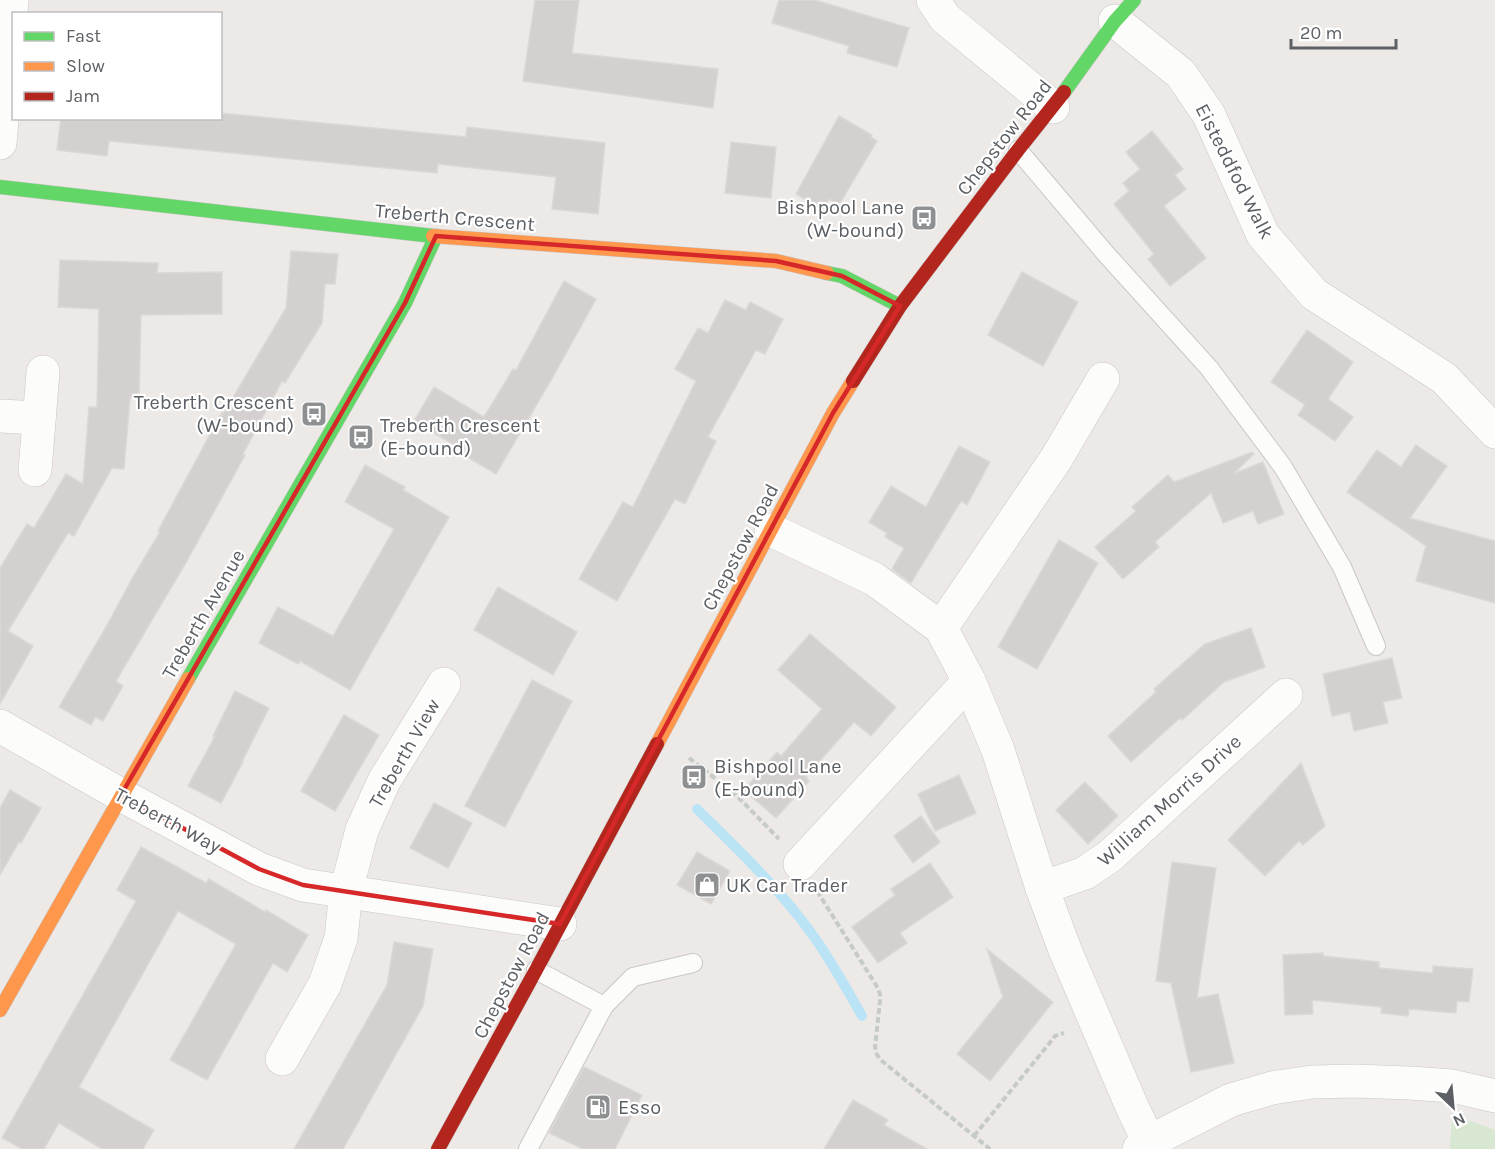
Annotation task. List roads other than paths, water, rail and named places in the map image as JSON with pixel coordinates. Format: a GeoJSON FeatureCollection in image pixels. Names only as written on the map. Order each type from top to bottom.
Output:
{"type":"FeatureCollection","features":[{"type":"Feature","properties":{"kind":"street"},"geometry":{"type":"LineString","coordinates":[[0,143],[12,0]]}},
{"type":"Feature","properties":{"kind":"street"},"geometry":{"type":"LineString","coordinates":[[933,0],[945,18],[1053,107]]}},
{"type":"Feature","properties":{"kind":"street","name":"Chepstow Road"},"geometry":{"type":"LineString","coordinates":[[438,1149],[833,414],[900,306],[1053,107],[1124,10]]}},
{"type":"Feature","properties":{"kind":"street","name":"Eisteddfod Walk"},"geometry":{"type":"LineString","coordinates":[[1124,10],[1181,74],[1209,116],[1263,235],[1314,294],[1444,378],[1495,432]]}},
{"type":"Feature","properties":{"kind":"street","name":"Treberth Crescent"},"geometry":{"type":"LineString","coordinates":[[0,187],[436,236],[776,261],[842,276],[900,306]]}},
{"type":"Feature","properties":{"kind":"street","name":"Treberth Avenue"},"geometry":{"type":"LineString","coordinates":[[0,1010],[121,795],[405,303],[436,236]]}},
{"type":"Feature","properties":{"kind":"street"},"geometry":{"type":"LineString","coordinates":[[35,470],[43,372]]}},
{"type":"Feature","properties":{"kind":"street"},"geometry":{"type":"LineString","coordinates":[[941,628],[1056,459],[1103,379]]}},
{"type":"Feature","properties":{"kind":"street"},"geometry":{"type":"LineString","coordinates":[[0,416],[39,418]]}},
{"type":"Feature","properties":{"kind":"street"},"geometry":{"type":"LineString","coordinates":[[771,530],[874,579],[941,628],[969,681],[998,750],[1042,888],[1065,950],[1133,1108],[1144,1146],[1231,1100],[1272,1088],[1355,1081],[1452,1086],[1494,1093]]}},
{"type":"Feature","properties":{"kind":"street"},"geometry":{"type":"LineString","coordinates":[[800,864],[969,681]]}},
{"type":"Feature","properties":{"kind":"street","name":"Treberth View"},"geometry":{"type":"LineString","coordinates":[[346,891],[362,830],[384,781],[444,684]]}},
{"type":"Feature","properties":{"kind":"street","name":"William Morris Drive"},"geometry":{"type":"LineString","coordinates":[[1042,888],[1085,873],[1110,856],[1286,695]]}},
{"type":"Feature","properties":{"kind":"street","name":"Treberth Way"},"geometry":{"type":"LineString","coordinates":[[0,726],[121,795],[259,869],[303,885],[560,924]]}},
{"type":"Feature","properties":{"kind":"street"},"geometry":{"type":"LineString","coordinates":[[282,1059],[325,984],[340,938],[346,891]]}},
{"type":"Feature","properties":{"kind":"lane"},"geometry":{"type":"LineString","coordinates":[[1018,150],[1106,254],[1209,368],[1283,467],[1342,567],[1376,646]]}},
{"type":"Feature","properties":{"kind":"lane"},"geometry":{"type":"LineString","coordinates":[[528,1149],[604,1006],[633,977],[693,963]]}},
{"type":"Feature","properties":{"kind":"lane"},"geometry":{"type":"LineString","coordinates":[[536,970],[604,1006]]}},
{"type":"Feature","properties":{"kind":"waterway"},"geometry":{"type":"LineString","coordinates":[[697,809],[757,869],[799,917],[826,954],[862,1016]]}},
{"type":"Feature","properties":{"kind":"place","name":"Bishpool Lane (W-bound)"},"geometry":{"type":"Point","coordinates":[924,218]}},
{"type":"Feature","properties":{"kind":"place","name":"Treberth Crescent (W-bound)"},"geometry":{"type":"Point","coordinates":[314,414]}},
{"type":"Feature","properties":{"kind":"place","name":"Treberth Crescent (E-bound)"},"geometry":{"type":"Point","coordinates":[361,437]}},
{"type":"Feature","properties":{"kind":"place","name":"Bishpool Lane (E-bound)"},"geometry":{"type":"Point","coordinates":[694,777]}},
{"type":"Feature","properties":{"kind":"place","name":"UK Car Trader"},"geometry":{"type":"Point","coordinates":[707,885]}},
{"type":"Feature","properties":{"kind":"place","name":"Esso"},"geometry":{"type":"Point","coordinates":[598,1107]}}]}
